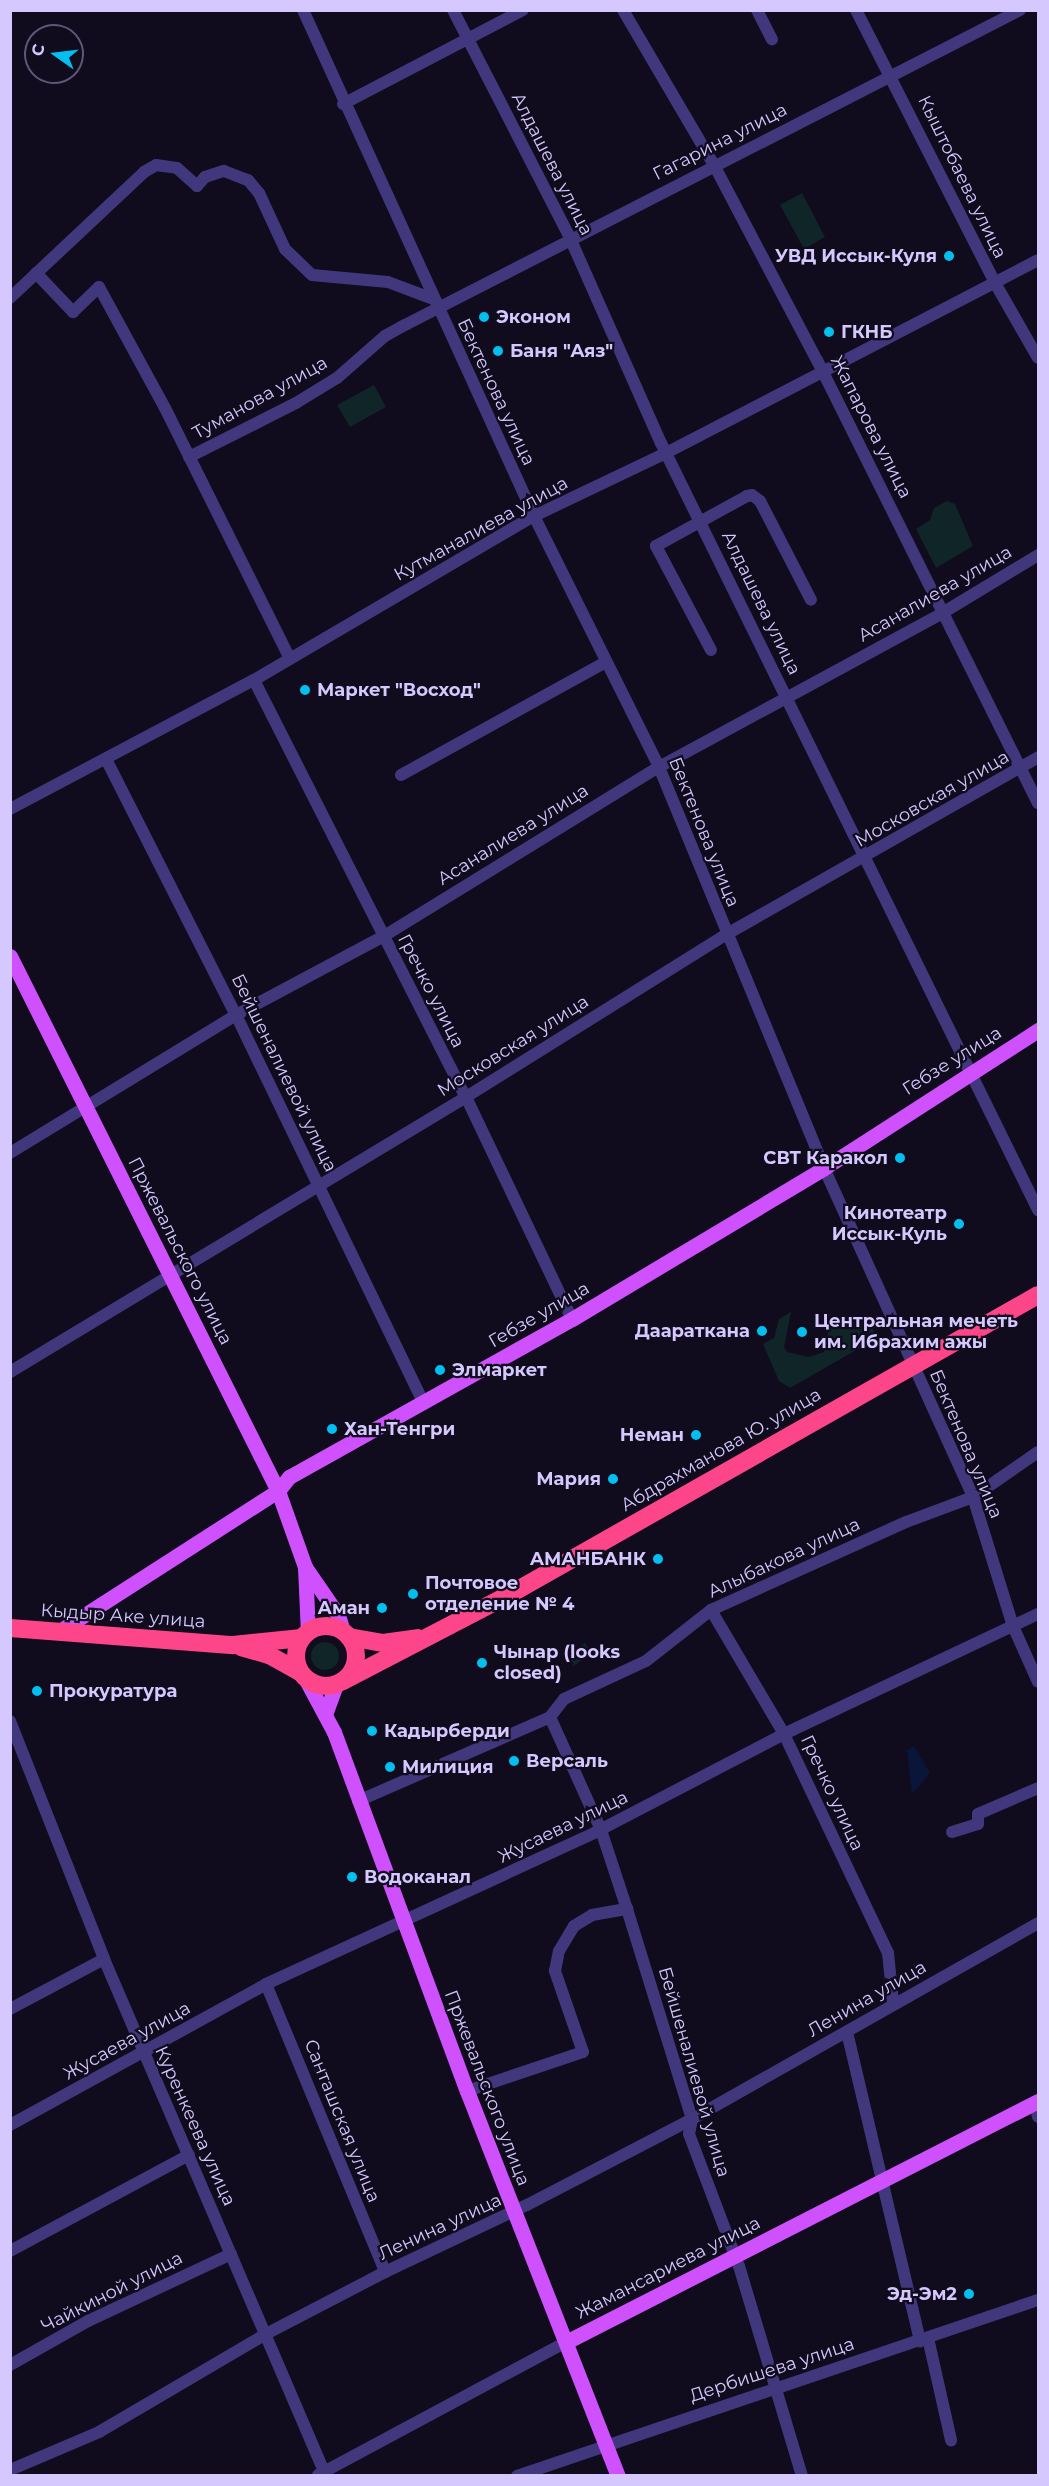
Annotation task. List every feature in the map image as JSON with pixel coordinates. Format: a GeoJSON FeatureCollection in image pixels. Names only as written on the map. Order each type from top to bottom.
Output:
{"type":"FeatureCollection","features":[{"type":"Feature","properties":{"kind":"highway","name":"Абдрахманова Ю. улица"},"geometry":{"type":"LineString","coordinates":[[340,1683],[390,1660],[423,1638],[514,1592],[1038,1295]]}},
{"type":"Feature","properties":{"kind":"highway"},"geometry":{"type":"LineString","coordinates":[[325,1626],[346,1634],[356,1662],[340,1683],[321,1686],[303,1675],[296,1655],[305,1635],[325,1626]]}},
{"type":"Feature","properties":{"kind":"highway","name":"Кыдыр Аке улица"},"geometry":{"type":"LineString","coordinates":[[10,1628],[232,1645],[305,1635]]}},
{"type":"Feature","properties":{"kind":"highway","name":"Абдрахманова Ю. улица"},"geometry":{"type":"LineString","coordinates":[[346,1634],[383,1644],[423,1638]]}},
{"type":"Feature","properties":{"kind":"highway","name":"Кыдыр Аке улица"},"geometry":{"type":"LineString","coordinates":[[232,1645],[269,1656],[303,1675]]}},
{"type":"Feature","properties":{"kind":"main road","name":"Пржевальского улица"},"geometry":{"type":"LineString","coordinates":[[10,956],[278,1491],[305,1567],[338,1615],[346,1634]]}},
{"type":"Feature","properties":{"kind":"main road","name":"Гебзе улица"},"geometry":{"type":"LineString","coordinates":[[58,1632],[278,1491],[289,1478],[572,1319],[824,1168],[970,1071],[1038,1030]]}},
{"type":"Feature","properties":{"kind":"main road","name":"Пржевальского улица"},"geometry":{"type":"LineString","coordinates":[[305,1567],[305,1635]]}},
{"type":"Feature","properties":{"kind":"main road","name":"Пржевальского улица"},"geometry":{"type":"LineString","coordinates":[[303,1675],[326,1712],[513,2212],[608,2445],[618,2475]]}},
{"type":"Feature","properties":{"kind":"main road"},"geometry":{"type":"LineString","coordinates":[[326,1712],[340,1683]]}},
{"type":"Feature","properties":{"kind":"main road","name":"Жамансариева улица"},"geometry":{"type":"LineString","coordinates":[[566,2342],[880,2182],[1037,2107]]}},
{"type":"Feature","properties":{"kind":"street","name":"Бектенова улица"},"geometry":{"type":"LineString","coordinates":[[303,10],[343,104],[534,516],[659,766],[824,1168],[973,1497],[1013,1626],[1038,1682]]}},
{"type":"Feature","properties":{"kind":"street","name":"Алдашева улица"},"geometry":{"type":"LineString","coordinates":[[453,10],[570,238],[666,453],[702,521],[863,860],[1038,1210]]}},
{"type":"Feature","properties":{"kind":"street"},"geometry":{"type":"LineString","coordinates":[[343,104],[522,10]]}},
{"type":"Feature","properties":{"kind":"street","name":"Жапарова улица"},"geometry":{"type":"LineString","coordinates":[[623,10],[714,165],[944,612],[1038,803]]}},
{"type":"Feature","properties":{"kind":"street"},"geometry":{"type":"LineString","coordinates":[[757,10],[772,39]]}},
{"type":"Feature","properties":{"kind":"street","name":"Кыштобаева улица"},"geometry":{"type":"LineString","coordinates":[[856,10],[891,74],[995,283],[1038,358]]}},
{"type":"Feature","properties":{"kind":"street","name":"Гагарина улица"},"geometry":{"type":"LineString","coordinates":[[436,305],[1020,10]]}},
{"type":"Feature","properties":{"kind":"street"},"geometry":{"type":"LineString","coordinates":[[10,298],[144,172],[163,165],[177,168],[197,186],[205,177],[224,171],[248,180],[259,193],[285,249],[312,275],[388,282],[436,305]]}},
{"type":"Feature","properties":{"kind":"street","name":"Кутманалиева улица"},"geometry":{"type":"LineString","coordinates":[[10,809],[107,760],[254,680],[534,516],[666,453],[821,370],[1038,260]]}},
{"type":"Feature","properties":{"kind":"street"},"geometry":{"type":"LineString","coordinates":[[36,273],[73,312],[99,287],[189,457],[290,659]]}},
{"type":"Feature","properties":{"kind":"street","name":"Туманова улица"},"geometry":{"type":"LineString","coordinates":[[189,457],[296,403],[337,378],[385,336],[436,305]]}},
{"type":"Feature","properties":{"kind":"street"},"geometry":{"type":"LineString","coordinates":[[711,650],[656,546],[747,496],[757,497],[812,600]]}},
{"type":"Feature","properties":{"kind":"street","name":"Асаналиева улица"},"geometry":{"type":"LineString","coordinates":[[10,1153],[236,1015],[384,936],[659,766],[787,699],[944,612],[1038,555]]}},
{"type":"Feature","properties":{"kind":"street"},"geometry":{"type":"LineString","coordinates":[[400,775],[606,662]]}},
{"type":"Feature","properties":{"kind":"street","name":"Гречко улица"},"geometry":{"type":"LineString","coordinates":[[254,680],[466,1097],[572,1319]]}},
{"type":"Feature","properties":{"kind":"street","name":"Московская улица"},"geometry":{"type":"LineString","coordinates":[[10,1372],[169,1274],[466,1097],[727,934],[863,860],[1038,757]]}},
{"type":"Feature","properties":{"kind":"street","name":"Бейшеналиевой улица"},"geometry":{"type":"LineString","coordinates":[[107,760],[236,1015],[424,1404]]}},
{"type":"Feature","properties":{"kind":"street","name":"Алыбакова улица"},"geometry":{"type":"LineString","coordinates":[[358,1801],[550,1717],[564,1699],[646,1661],[711,1610],[906,1522],[973,1497],[1038,1452]]}},
{"type":"Feature","properties":{"kind":"street","name":"Гречко улица"},"geometry":{"type":"LineString","coordinates":[[711,1610],[784,1734],[888,1953],[892,2002]]}},
{"type":"Feature","properties":{"kind":"street","name":"Жусаева улица"},"geometry":{"type":"LineString","coordinates":[[10,2125],[266,1984],[601,1830],[784,1734],[1038,1614]]}},
{"type":"Feature","properties":{"kind":"street","name":"Бейшеналиевой улица"},"geometry":{"type":"LineString","coordinates":[[550,1717],[601,1830],[692,2119],[689,2134],[776,2386],[802,2475]]}},
{"type":"Feature","properties":{"kind":"street","name":"Куренкеева улица"},"geometry":{"type":"LineString","coordinates":[[10,1721],[104,1959],[266,2334],[322,2474]]}},
{"type":"Feature","properties":{"kind":"street"},"geometry":{"type":"LineString","coordinates":[[952,1832],[978,1824],[978,1814],[1038,1788]]}},
{"type":"Feature","properties":{"kind":"street"},"geometry":{"type":"LineString","coordinates":[[467,2091],[583,2052],[555,1971],[559,1951],[574,1926],[592,1915],[627,1909]]}},
{"type":"Feature","properties":{"kind":"street","name":"Ленина улица"},"geometry":{"type":"LineString","coordinates":[[10,2470],[99,2432],[266,2334],[385,2272],[513,2212],[692,2119],[847,2032],[892,2002],[1038,1923]]}},
{"type":"Feature","properties":{"kind":"street"},"geometry":{"type":"LineString","coordinates":[[10,2009],[104,1959]]}},
{"type":"Feature","properties":{"kind":"street","name":"Санташская улица"},"geometry":{"type":"LineString","coordinates":[[266,1984],[385,2272]]}},
{"type":"Feature","properties":{"kind":"street"},"geometry":{"type":"LineString","coordinates":[[847,2032],[880,2182],[951,2439]]}},
{"type":"Feature","properties":{"kind":"street"},"geometry":{"type":"LineString","coordinates":[[10,2251],[189,2155]]}},
{"type":"Feature","properties":{"kind":"street","name":"Чайкиной улица"},"geometry":{"type":"LineString","coordinates":[[10,2366],[88,2321],[231,2254]]}},
{"type":"Feature","properties":{"kind":"street","name":"Дербишева улица"},"geometry":{"type":"LineString","coordinates":[[518,2475],[776,2386],[1038,2300]]}},
{"type":"Feature","properties":{"kind":"street","name":"Жамансариева улица"},"geometry":{"type":"LineString","coordinates":[[322,2474],[566,2342]]}},
{"type":"Feature","properties":{"kind":"green space"},"geometry":{"type":"Polygon","coordinates":[[[802,193],[825,237],[804,249],[780,205],[802,193]]]}},
{"type":"Feature","properties":{"kind":"green space"},"geometry":{"type":"Polygon","coordinates":[[[374,385],[386,407],[350,427],[337,405],[374,385]]]}},
{"type":"Feature","properties":{"kind":"green space"},"geometry":{"type":"Polygon","coordinates":[[[947,501],[955,504],[973,546],[936,568],[916,529],[930,520],[934,508],[947,501]]]}},
{"type":"Feature","properties":{"kind":"green space"},"geometry":{"type":"Polygon","coordinates":[[[791,1312],[784,1347],[787,1352],[809,1357],[824,1352],[831,1319],[860,1318],[869,1321],[877,1338],[790,1388],[779,1381],[763,1344],[774,1338],[779,1319],[791,1312]]]}},
{"type":"Feature","properties":{"kind":"green space"},"geometry":{"type":"Polygon","coordinates":[[[325,1642],[335,1646],[339,1656],[335,1666],[325,1670],[315,1666],[311,1656],[315,1646],[325,1642]]]}},
{"type":"Feature","properties":{"kind":"green space"},"geometry":{"type":"Polygon","coordinates":[[[585,1643],[592,1654],[573,1666],[566,1656],[585,1643]]]}},
{"type":"Feature","properties":{"kind":"water"},"geometry":{"type":"Polygon","coordinates":[[[914,1746],[930,1773],[912,1794],[907,1750],[914,1746]]]}},
{"type":"Feature","properties":{"kind":"place","name":"УВД Иссык-Куля"},"geometry":{"type":"Point","coordinates":[949,256]}},
{"type":"Feature","properties":{"kind":"place","name":"Эконом"},"geometry":{"type":"Point","coordinates":[484,317]}},
{"type":"Feature","properties":{"kind":"place","name":"ГКНБ"},"geometry":{"type":"Point","coordinates":[829,332]}},
{"type":"Feature","properties":{"kind":"place","name":"Баня \"Аяз\""},"geometry":{"type":"Point","coordinates":[498,351]}},
{"type":"Feature","properties":{"kind":"place","name":"Маркет \"Восход\""},"geometry":{"type":"Point","coordinates":[305,690]}},
{"type":"Feature","properties":{"kind":"place","name":"СВТ Каракол"},"geometry":{"type":"Point","coordinates":[900,1158]}},
{"type":"Feature","properties":{"kind":"place","name":"Кинотеатр Иссык-Куль"},"geometry":{"type":"Point","coordinates":[959,1224]}},
{"type":"Feature","properties":{"kind":"place","name":"Даараткана"},"geometry":{"type":"Point","coordinates":[762,1331]}},
{"type":"Feature","properties":{"kind":"place","name":"Центральная мечеть им. Ибрахим ажы"},"geometry":{"type":"Point","coordinates":[802,1332]}},
{"type":"Feature","properties":{"kind":"place","name":"Элмаркет"},"geometry":{"type":"Point","coordinates":[440,1370]}},
{"type":"Feature","properties":{"kind":"place","name":"Хан-Тенгри"},"geometry":{"type":"Point","coordinates":[332,1429]}},
{"type":"Feature","properties":{"kind":"place","name":"Неман"},"geometry":{"type":"Point","coordinates":[696,1435]}},
{"type":"Feature","properties":{"kind":"place","name":"Мария"},"geometry":{"type":"Point","coordinates":[613,1479]}},
{"type":"Feature","properties":{"kind":"place","name":"АМАНБАНК"},"geometry":{"type":"Point","coordinates":[658,1559]}},
{"type":"Feature","properties":{"kind":"place","name":"Почтовое отделение № 4"},"geometry":{"type":"Point","coordinates":[413,1594]}},
{"type":"Feature","properties":{"kind":"place","name":"Аман"},"geometry":{"type":"Point","coordinates":[382,1608]}},
{"type":"Feature","properties":{"kind":"place","name":"Чынар (looks closed)"},"geometry":{"type":"Point","coordinates":[482,1663]}},
{"type":"Feature","properties":{"kind":"place","name":"Прокуратура"},"geometry":{"type":"Point","coordinates":[37,1691]}},
{"type":"Feature","properties":{"kind":"place","name":"Кадырберди"},"geometry":{"type":"Point","coordinates":[372,1731]}},
{"type":"Feature","properties":{"kind":"place","name":"Версаль"},"geometry":{"type":"Point","coordinates":[514,1761]}},
{"type":"Feature","properties":{"kind":"place","name":"Милиция"},"geometry":{"type":"Point","coordinates":[390,1767]}},
{"type":"Feature","properties":{"kind":"place","name":"Водоканал"},"geometry":{"type":"Point","coordinates":[352,1877]}},
{"type":"Feature","properties":{"kind":"place","name":"Эд-Эм2"},"geometry":{"type":"Point","coordinates":[969,2294]}}]}
